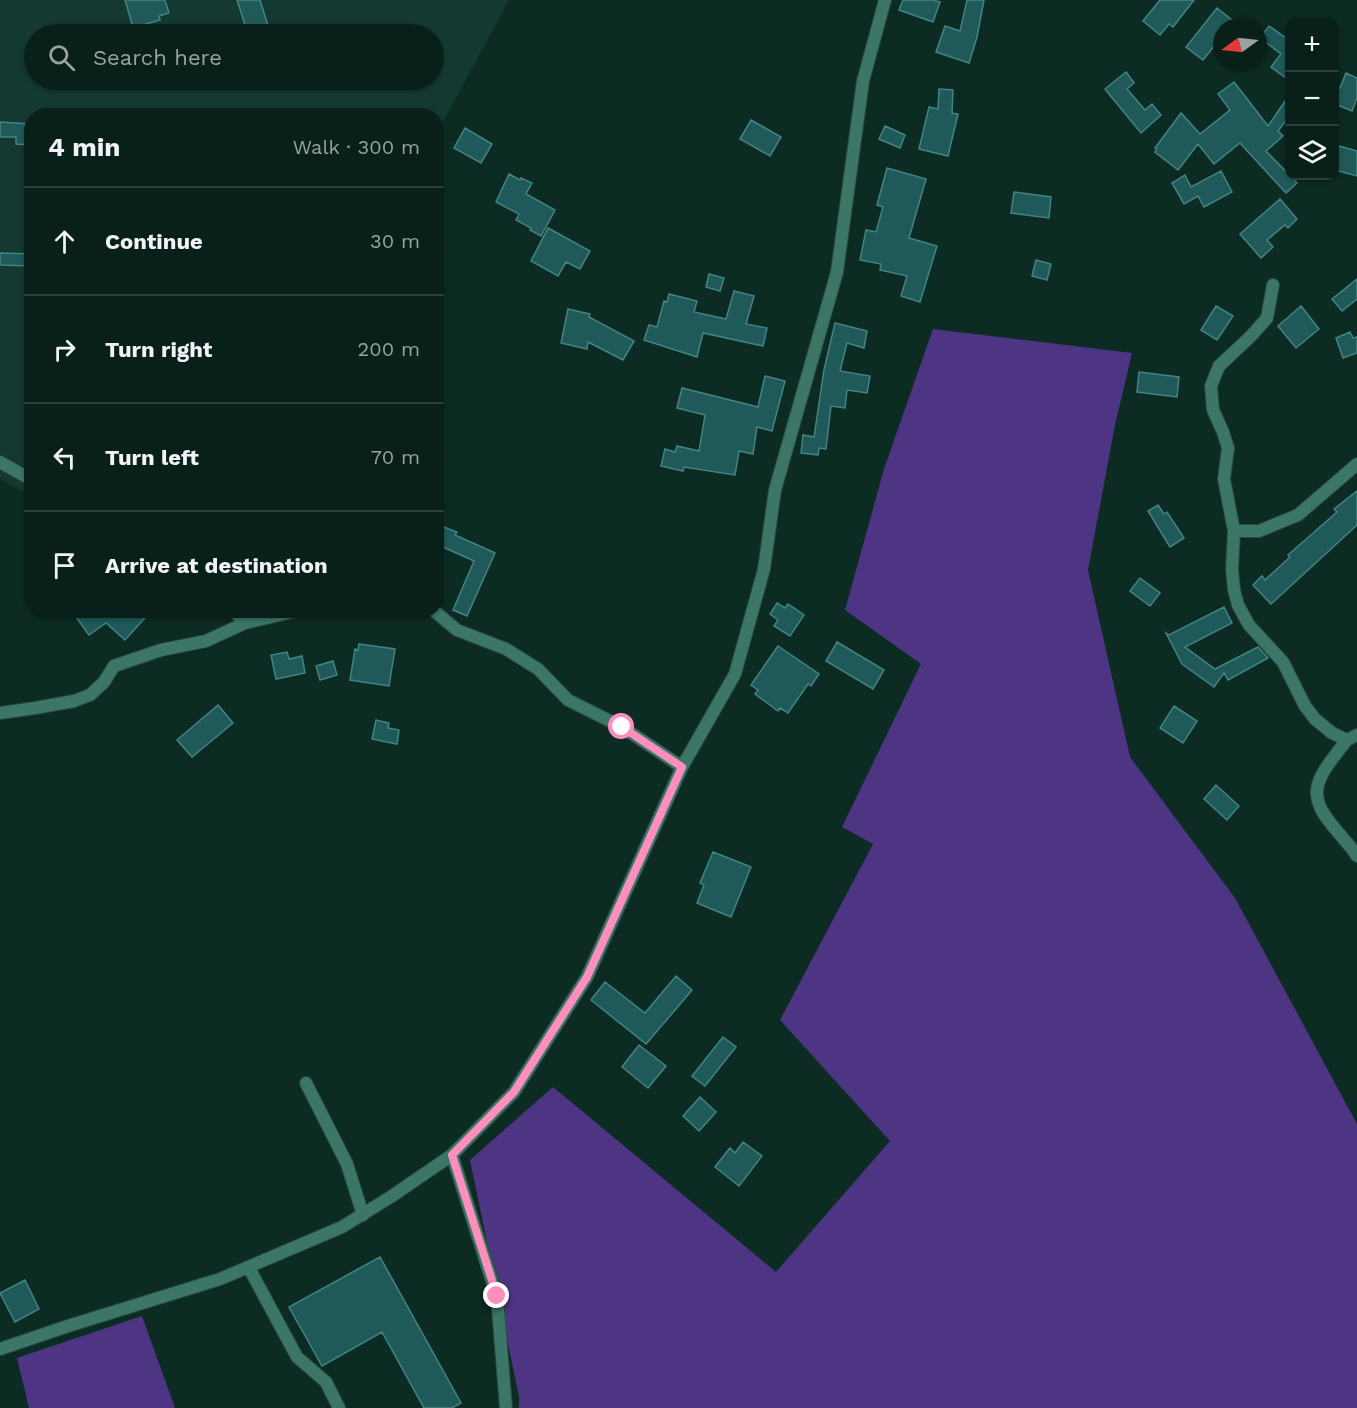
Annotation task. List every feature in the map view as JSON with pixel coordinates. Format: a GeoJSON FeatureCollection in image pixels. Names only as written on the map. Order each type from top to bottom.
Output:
{"type":"FeatureCollection","features":[{"type":"Feature","properties":{"kind":"street"},"geometry":{"type":"LineString","coordinates":[[0,1348],[220,1279],[342,1227],[392,1197],[452,1155],[514,1092],[587,977],[682,767],[735,674],[764,569],[775,490],[837,272],[862,81],[885,0]]}},
{"type":"Feature","properties":{"kind":"street"},"geometry":{"type":"LineString","coordinates":[[1273,285],[1267,318],[1219,366],[1211,386],[1213,410],[1228,448],[1224,479],[1234,531],[1232,569],[1234,590],[1238,604],[1249,625],[1283,662],[1305,706],[1315,719],[1332,733],[1352,737],[1320,779],[1316,794],[1321,811],[1357,856]]}},
{"type":"Feature","properties":{"kind":"street"},"geometry":{"type":"LineString","coordinates":[[0,462],[24,476]]}},
{"type":"Feature","properties":{"kind":"street"},"geometry":{"type":"LineString","coordinates":[[1234,531],[1259,531],[1298,515],[1357,464]]}},
{"type":"Feature","properties":{"kind":"street"},"geometry":{"type":"LineString","coordinates":[[240,618],[245,623]]}},
{"type":"Feature","properties":{"kind":"street"},"geometry":{"type":"LineString","coordinates":[[0,714],[74,701],[90,695],[104,682],[114,666],[161,650],[206,641],[245,623],[267,618]]}},
{"type":"Feature","properties":{"kind":"street"},"geometry":{"type":"LineString","coordinates":[[443,618],[457,630],[506,649],[538,669],[568,700],[622,727],[682,767]]}},
{"type":"Feature","properties":{"kind":"street"},"geometry":{"type":"LineString","coordinates":[[306,1083],[347,1164],[363,1215]]}},
{"type":"Feature","properties":{"kind":"street"},"geometry":{"type":"LineString","coordinates":[[452,1155],[497,1296],[506,1408]]}},
{"type":"Feature","properties":{"kind":"street"},"geometry":{"type":"LineString","coordinates":[[249,1268],[297,1357],[326,1382],[339,1408]]}},
{"type":"Feature","properties":{"kind":"shaded area"},"geometry":{"type":"Polygon","coordinates":[[[0,0],[509,0],[444,120],[444,108],[24,108],[24,492],[0,479],[0,0]]]}},
{"type":"Feature","properties":{"kind":"shaded area"},"geometry":{"type":"Polygon","coordinates":[[[933,329],[1132,353],[1115,425],[1088,570],[1130,757],[1235,898],[1357,1124],[1357,1408],[519,1408],[519,1397],[470,1160],[553,1087],[776,1272],[890,1141],[780,1020],[873,844],[842,827],[921,664],[845,610],[884,469],[933,329]]]}},
{"type":"Feature","properties":{"kind":"shaded area"},"geometry":{"type":"Polygon","coordinates":[[[142,1316],[175,1408],[29,1408],[17,1358],[142,1316]]]}},
{"type":"Feature","properties":{"kind":"building"},"geometry":{"type":"Polygon","coordinates":[[[125,0],[165,0],[169,13],[159,16],[160,20],[146,24],[132,24],[125,0]]]}},
{"type":"Feature","properties":{"kind":"building"},"geometry":{"type":"Polygon","coordinates":[[[237,0],[260,0],[267,24],[245,24],[237,0]]]}},
{"type":"Feature","properties":{"kind":"building"},"geometry":{"type":"Polygon","coordinates":[[[903,0],[940,2],[933,22],[899,10],[903,0]]]}},
{"type":"Feature","properties":{"kind":"building"},"geometry":{"type":"Polygon","coordinates":[[[967,0],[984,0],[969,63],[936,52],[945,26],[960,31],[967,0]]]}},
{"type":"Feature","properties":{"kind":"building"},"geometry":{"type":"Polygon","coordinates":[[[1160,0],[1194,0],[1173,27],[1169,24],[1160,35],[1143,21],[1160,0]]]}},
{"type":"Feature","properties":{"kind":"building"},"geometry":{"type":"Polygon","coordinates":[[[1217,8],[1230,18],[1213,18],[1213,47],[1203,60],[1186,47],[1217,8]]]}},
{"type":"Feature","properties":{"kind":"building"},"geometry":{"type":"Polygon","coordinates":[[[1269,26],[1285,37],[1285,77],[1271,67],[1281,54],[1267,43],[1269,26]]]}},
{"type":"Feature","properties":{"kind":"building"},"geometry":{"type":"Polygon","coordinates":[[[1126,72],[1134,83],[1127,89],[1145,110],[1152,104],[1161,115],[1141,133],[1105,89],[1126,72]]]}},
{"type":"Feature","properties":{"kind":"building"},"geometry":{"type":"Polygon","coordinates":[[[1346,73],[1357,78],[1357,98],[1352,111],[1339,106],[1340,88],[1346,73]]]}},
{"type":"Feature","properties":{"kind":"building"},"geometry":{"type":"Polygon","coordinates":[[[1234,82],[1268,126],[1285,101],[1285,122],[1278,131],[1283,136],[1266,151],[1285,171],[1285,180],[1294,180],[1297,183],[1286,193],[1240,143],[1214,164],[1198,144],[1178,170],[1155,152],[1157,149],[1155,148],[1181,113],[1200,134],[1230,110],[1218,94],[1234,82]]]}},
{"type":"Feature","properties":{"kind":"building"},"geometry":{"type":"Polygon","coordinates":[[[939,89],[953,90],[952,113],[958,114],[948,156],[919,149],[929,107],[938,109],[939,89]]]}},
{"type":"Feature","properties":{"kind":"building"},"geometry":{"type":"Polygon","coordinates":[[[751,120],[781,137],[770,156],[740,139],[751,120]]]}},
{"type":"Feature","properties":{"kind":"building"},"geometry":{"type":"Polygon","coordinates":[[[0,122],[24,124],[24,144],[16,144],[16,137],[0,137],[0,122]]]}},
{"type":"Feature","properties":{"kind":"building"},"geometry":{"type":"Polygon","coordinates":[[[885,126],[905,135],[900,148],[879,139],[885,126]]]}},
{"type":"Feature","properties":{"kind":"building"},"geometry":{"type":"Polygon","coordinates":[[[465,128],[492,144],[481,163],[454,148],[465,128]]]}},
{"type":"Feature","properties":{"kind":"building"},"geometry":{"type":"Polygon","coordinates":[[[1339,146],[1357,151],[1357,176],[1339,171],[1339,146]]]}},
{"type":"Feature","properties":{"kind":"building"},"geometry":{"type":"Polygon","coordinates":[[[887,168],[926,179],[909,238],[937,246],[920,302],[901,296],[907,276],[880,270],[881,264],[860,260],[866,230],[876,232],[883,207],[877,205],[887,168]]]}},
{"type":"Feature","properties":{"kind":"building"},"geometry":{"type":"Polygon","coordinates":[[[1221,171],[1232,192],[1204,207],[1198,196],[1184,204],[1172,183],[1185,175],[1191,187],[1221,171]]]}},
{"type":"Feature","properties":{"kind":"building"},"geometry":{"type":"Polygon","coordinates":[[[509,174],[532,183],[526,194],[555,210],[541,236],[516,220],[519,214],[496,202],[509,174]]]}},
{"type":"Feature","properties":{"kind":"building"},"geometry":{"type":"Polygon","coordinates":[[[1014,192],[1051,197],[1049,218],[1011,213],[1014,192]]]}},
{"type":"Feature","properties":{"kind":"building"},"geometry":{"type":"Polygon","coordinates":[[[1280,199],[1297,219],[1288,228],[1285,225],[1267,240],[1273,247],[1261,258],[1240,234],[1280,199]]]}},
{"type":"Feature","properties":{"kind":"building"},"geometry":{"type":"Polygon","coordinates":[[[548,228],[590,251],[580,269],[566,262],[558,276],[531,261],[548,228]]]}},
{"type":"Feature","properties":{"kind":"building"},"geometry":{"type":"Polygon","coordinates":[[[0,253],[24,254],[24,266],[0,265],[0,253]]]}},
{"type":"Feature","properties":{"kind":"building"},"geometry":{"type":"Polygon","coordinates":[[[1036,260],[1051,264],[1047,280],[1032,276],[1036,260]]]}},
{"type":"Feature","properties":{"kind":"building"},"geometry":{"type":"Polygon","coordinates":[[[709,274],[724,278],[720,291],[706,287],[709,274]]]}},
{"type":"Feature","properties":{"kind":"building"},"geometry":{"type":"Polygon","coordinates":[[[1357,279],[1357,299],[1342,311],[1332,299],[1357,279]]]}},
{"type":"Feature","properties":{"kind":"building"},"geometry":{"type":"Polygon","coordinates":[[[734,291],[754,296],[746,324],[767,328],[763,346],[703,333],[697,357],[644,340],[649,325],[657,327],[664,301],[667,302],[669,294],[697,301],[694,312],[726,319],[734,291]]]}},
{"type":"Feature","properties":{"kind":"building"},"geometry":{"type":"Polygon","coordinates":[[[1216,306],[1233,316],[1217,340],[1201,330],[1216,306]]]}},
{"type":"Feature","properties":{"kind":"building"},"geometry":{"type":"Polygon","coordinates":[[[1301,306],[1319,329],[1296,348],[1278,326],[1301,306]]]}},
{"type":"Feature","properties":{"kind":"building"},"geometry":{"type":"Polygon","coordinates":[[[568,309],[590,314],[589,317],[634,341],[623,360],[588,342],[587,349],[561,343],[568,309]]]}},
{"type":"Feature","properties":{"kind":"building"},"geometry":{"type":"Polygon","coordinates":[[[835,323],[867,331],[864,348],[847,343],[840,371],[870,376],[867,393],[847,390],[845,408],[831,406],[826,449],[819,448],[818,455],[801,453],[803,435],[814,437],[824,370],[835,323]]]}},
{"type":"Feature","properties":{"kind":"building"},"geometry":{"type":"Polygon","coordinates":[[[1350,332],[1353,338],[1357,337],[1357,353],[1343,358],[1336,338],[1350,332]]]}},
{"type":"Feature","properties":{"kind":"building"},"geometry":{"type":"Polygon","coordinates":[[[1139,372],[1179,377],[1177,397],[1137,392],[1139,372]]]}},
{"type":"Feature","properties":{"kind":"building"},"geometry":{"type":"Polygon","coordinates":[[[765,376],[785,381],[772,431],[757,427],[753,454],[739,451],[735,475],[684,467],[683,471],[661,466],[665,449],[675,452],[677,446],[699,451],[705,415],[677,408],[682,388],[758,407],[765,376]]]}},
{"type":"Feature","properties":{"kind":"building"},"geometry":{"type":"Polygon","coordinates":[[[1357,491],[1357,525],[1271,604],[1253,585],[1262,576],[1265,580],[1290,557],[1288,555],[1337,512],[1334,509],[1357,491]]]}},
{"type":"Feature","properties":{"kind":"building"},"geometry":{"type":"Polygon","coordinates":[[[1158,505],[1164,514],[1167,512],[1184,538],[1170,547],[1148,511],[1158,505]]]}},
{"type":"Feature","properties":{"kind":"building"},"geometry":{"type":"Polygon","coordinates":[[[444,527],[457,532],[455,535],[495,553],[467,616],[453,610],[474,561],[444,548],[444,527]]]}},
{"type":"Feature","properties":{"kind":"building"},"geometry":{"type":"Polygon","coordinates":[[[1140,578],[1160,593],[1150,606],[1130,591],[1140,578]]]}},
{"type":"Feature","properties":{"kind":"building"},"geometry":{"type":"Polygon","coordinates":[[[777,603],[785,608],[788,604],[804,615],[790,636],[774,626],[778,620],[770,614],[777,603]]]}},
{"type":"Feature","properties":{"kind":"building"},"geometry":{"type":"Polygon","coordinates":[[[1224,607],[1232,623],[1185,647],[1215,669],[1258,647],[1268,658],[1228,680],[1224,673],[1214,687],[1182,664],[1166,633],[1169,635],[1224,607]]]}},
{"type":"Feature","properties":{"kind":"building"},"geometry":{"type":"Polygon","coordinates":[[[77,618],[145,618],[125,640],[106,623],[89,635],[77,618]]]}},
{"type":"Feature","properties":{"kind":"building"},"geometry":{"type":"Polygon","coordinates":[[[837,642],[884,670],[873,689],[826,661],[837,642]]]}},
{"type":"Feature","properties":{"kind":"building"},"geometry":{"type":"Polygon","coordinates":[[[359,644],[395,649],[389,686],[350,680],[355,649],[358,650],[359,644]]]}},
{"type":"Feature","properties":{"kind":"building"},"geometry":{"type":"Polygon","coordinates":[[[778,646],[819,674],[811,686],[808,684],[788,713],[780,708],[778,711],[755,694],[758,690],[751,685],[778,646]]]}},
{"type":"Feature","properties":{"kind":"building"},"geometry":{"type":"Polygon","coordinates":[[[287,652],[289,659],[302,656],[305,673],[276,679],[271,655],[287,652]]]}},
{"type":"Feature","properties":{"kind":"building"},"geometry":{"type":"Polygon","coordinates":[[[333,661],[337,675],[320,680],[316,666],[333,661]]]}},
{"type":"Feature","properties":{"kind":"building"},"geometry":{"type":"Polygon","coordinates":[[[218,705],[233,723],[192,757],[177,740],[218,705]]]}},
{"type":"Feature","properties":{"kind":"building"},"geometry":{"type":"Polygon","coordinates":[[[1174,706],[1197,721],[1183,743],[1160,728],[1174,706]]]}},
{"type":"Feature","properties":{"kind":"building"},"geometry":{"type":"Polygon","coordinates":[[[376,720],[389,723],[388,728],[399,730],[397,744],[372,739],[376,720]]]}},
{"type":"Feature","properties":{"kind":"building"},"geometry":{"type":"Polygon","coordinates":[[[1216,785],[1239,806],[1227,820],[1204,799],[1216,785]]]}},
{"type":"Feature","properties":{"kind":"building"},"geometry":{"type":"Polygon","coordinates":[[[713,852],[751,867],[731,917],[697,903],[704,885],[700,883],[713,852]]]}},
{"type":"Feature","properties":{"kind":"building"},"geometry":{"type":"Polygon","coordinates":[[[676,976],[692,990],[646,1044],[591,1000],[605,982],[645,1013],[676,976]]]}},
{"type":"Feature","properties":{"kind":"building"},"geometry":{"type":"Polygon","coordinates":[[[723,1037],[736,1047],[705,1086],[692,1076],[723,1037]]]}},
{"type":"Feature","properties":{"kind":"building"},"geometry":{"type":"Polygon","coordinates":[[[639,1045],[666,1066],[648,1088],[622,1067],[639,1045]]]}},
{"type":"Feature","properties":{"kind":"building"},"geometry":{"type":"Polygon","coordinates":[[[700,1097],[716,1112],[699,1131],[683,1116],[700,1097]]]}},
{"type":"Feature","properties":{"kind":"building"},"geometry":{"type":"Polygon","coordinates":[[[743,1142],[762,1156],[739,1186],[715,1167],[730,1148],[735,1153],[743,1142]]]}},
{"type":"Feature","properties":{"kind":"building"},"geometry":{"type":"Polygon","coordinates":[[[380,1257],[461,1403],[452,1408],[424,1408],[382,1332],[322,1366],[289,1307],[380,1257]]]}},
{"type":"Feature","properties":{"kind":"building"},"geometry":{"type":"Polygon","coordinates":[[[25,1280],[39,1309],[15,1322],[0,1293],[25,1280]]]}},
{"type":"Feature","properties":{"kind":"route"},"geometry":{"type":"LineString","coordinates":[[497,1296],[452,1155],[514,1092],[587,977],[682,767],[622,727]]}}]}
